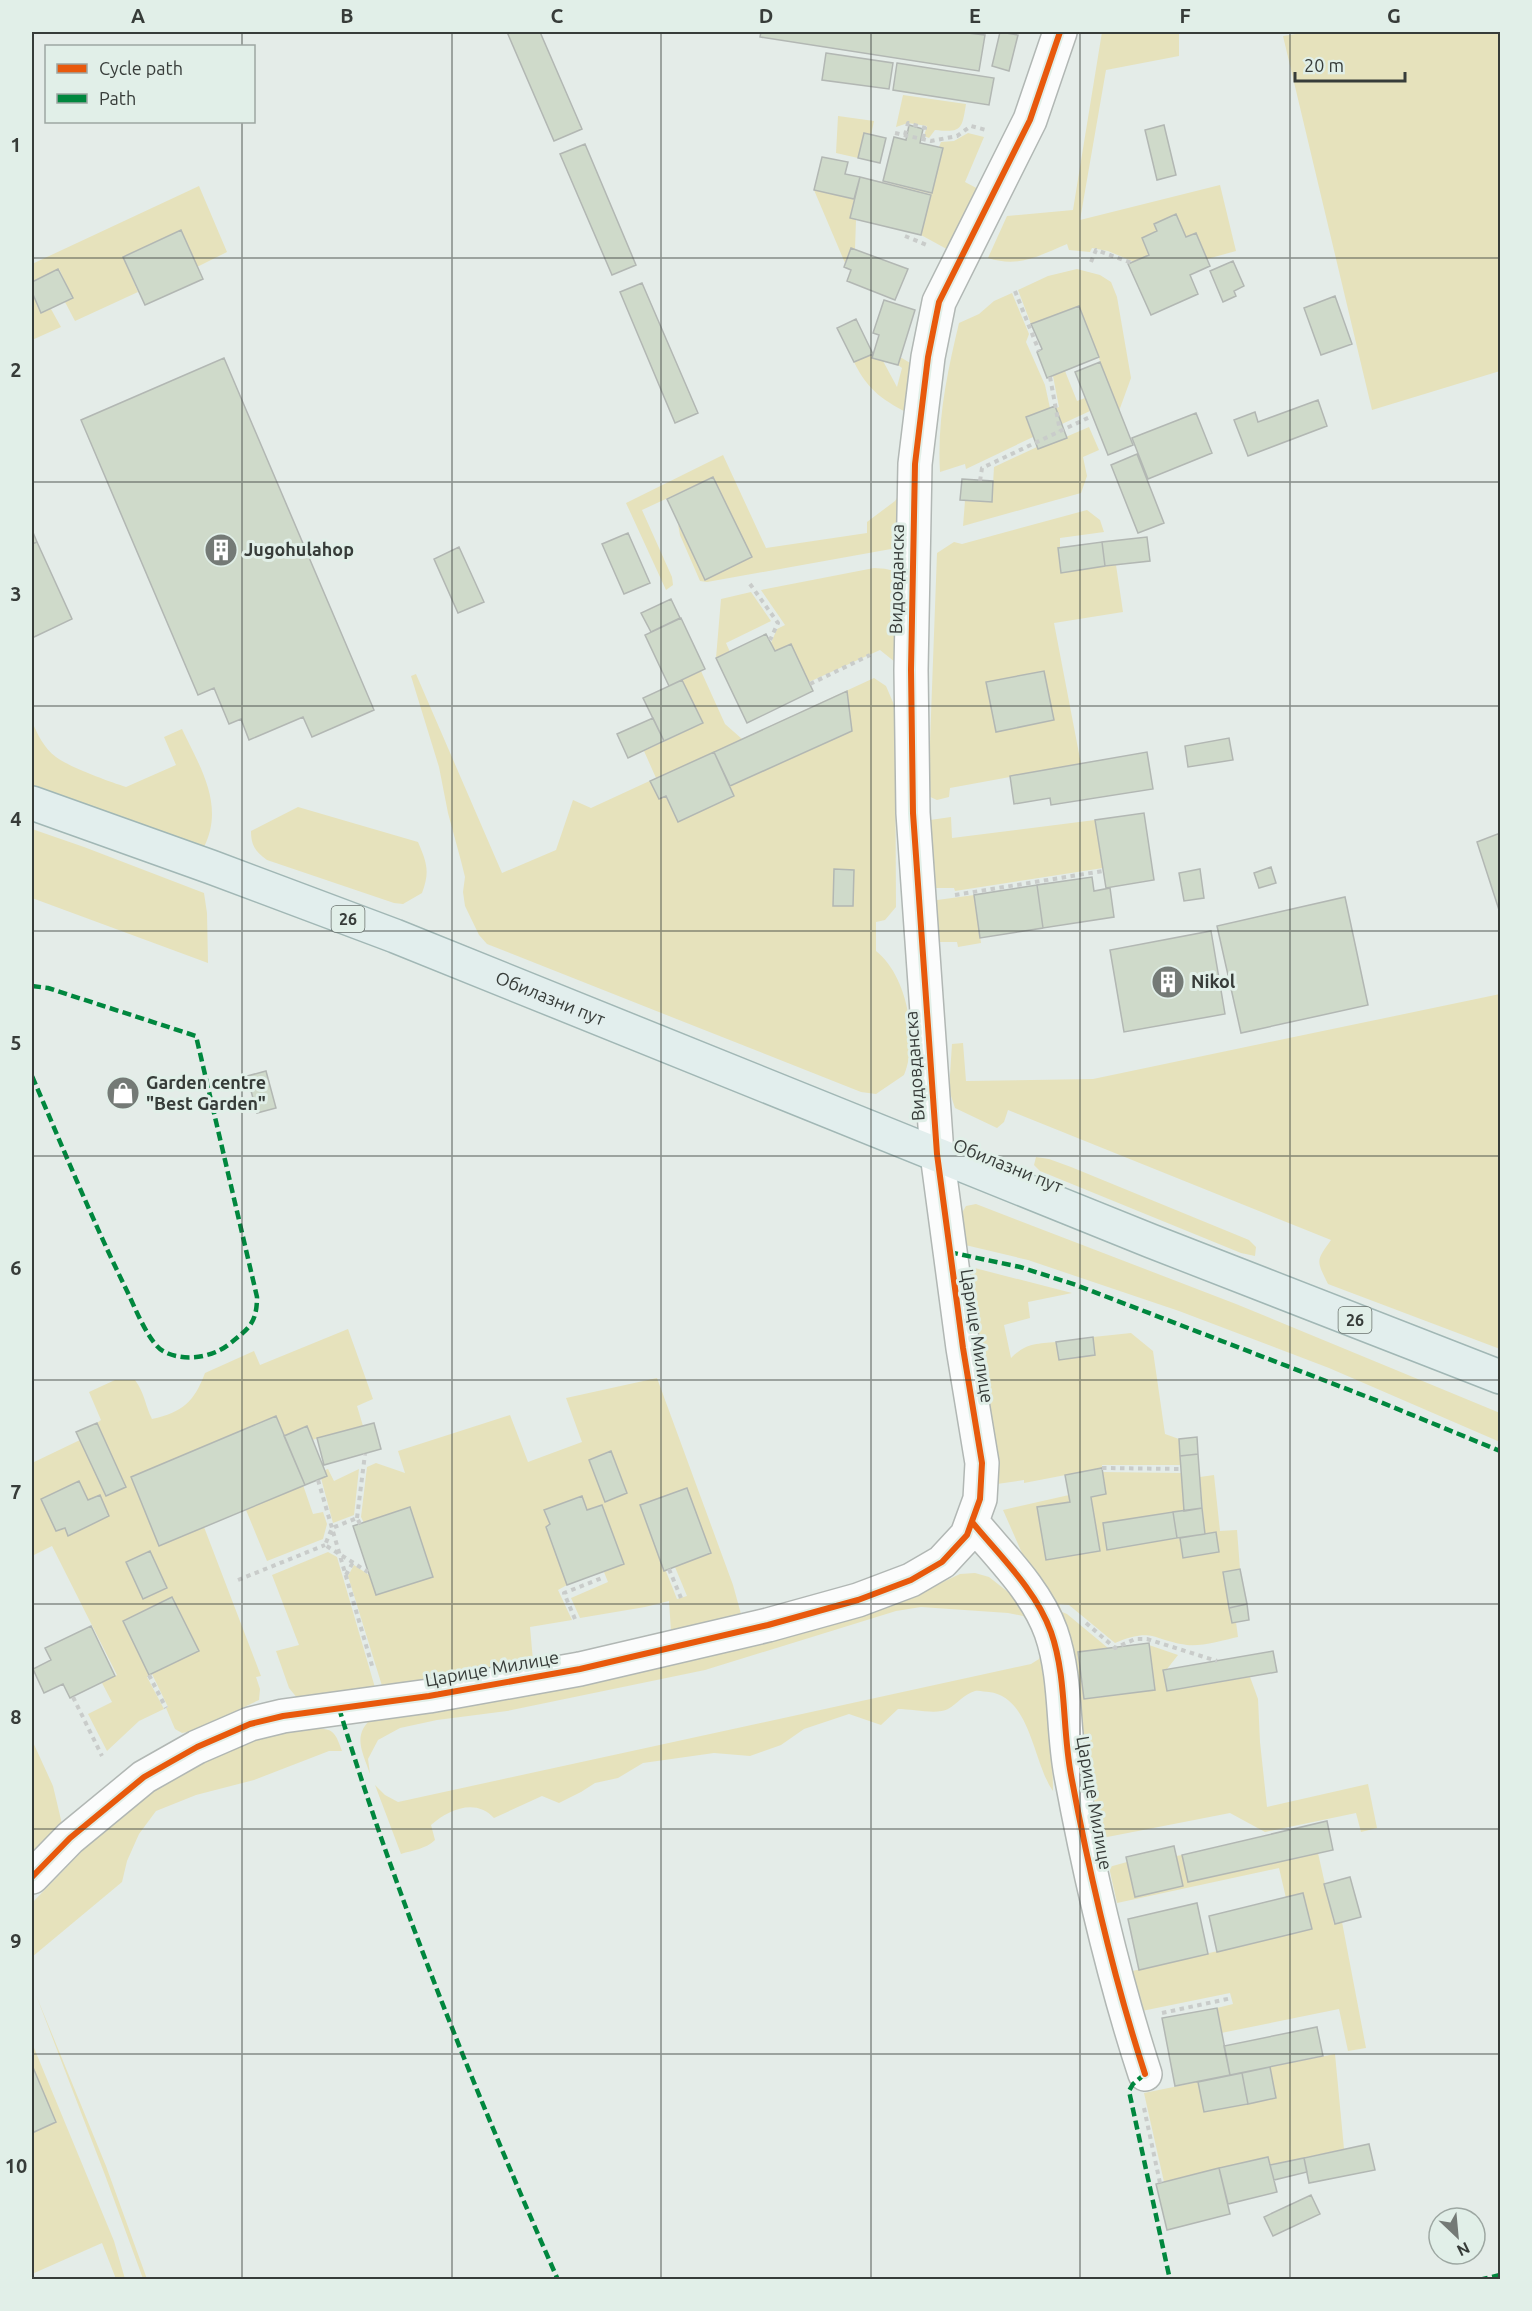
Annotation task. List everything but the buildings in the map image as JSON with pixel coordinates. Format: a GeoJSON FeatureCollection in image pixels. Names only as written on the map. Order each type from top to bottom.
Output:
{"type":"FeatureCollection","features":[{"type":"Feature","properties":{"kind":"main road","name":"Обилазни пут"},"geometry":{"type":"LineString","coordinates":[[32,803],[395,936],[1151,1241],[1500,1377]]}},
{"type":"Feature","properties":{"kind":"street","name":"Видовданска"},"geometry":{"type":"LineString","coordinates":[[937,1154],[913,802],[911,670],[915,464],[928,357],[939,302],[1030,120],[1060,32]]}},
{"type":"Feature","properties":{"kind":"street","name":"Царице Милице"},"geometry":{"type":"LineString","coordinates":[[32,1877],[70,1838],[144,1777],[196,1747],[250,1724],[283,1716],[429,1696],[580,1669],[791,1619],[911,1580],[942,1562],[967,1535],[980,1499],[982,1463],[963,1348],[937,1154]]}},
{"type":"Feature","properties":{"kind":"street","name":"Царице Милице"},"geometry":{"type":"LineString","coordinates":[[972,1522],[1029,1591],[1050,1631],[1058,1657],[1070,1773],[1097,1900],[1144,2089]]}},
{"type":"Feature","properties":{"kind":"path"},"geometry":{"type":"LineString","coordinates":[[905,135],[908,123],[925,128],[923,139]]}},
{"type":"Feature","properties":{"kind":"path"},"geometry":{"type":"LineString","coordinates":[[895,133],[931,141],[957,135],[971,126],[987,131]]}},
{"type":"Feature","properties":{"kind":"path"},"geometry":{"type":"LineString","coordinates":[[905,236],[938,249]]}},
{"type":"Feature","properties":{"kind":"path"},"geometry":{"type":"LineString","coordinates":[[1091,262],[1096,250],[1132,262]]}},
{"type":"Feature","properties":{"kind":"path"},"geometry":{"type":"LineString","coordinates":[[1015,291],[1039,351]]}},
{"type":"Feature","properties":{"kind":"path"},"geometry":{"type":"LineString","coordinates":[[1050,377],[1060,430]]}},
{"type":"Feature","properties":{"kind":"path"},"geometry":{"type":"LineString","coordinates":[[980,481],[982,468],[1092,416]]}},
{"type":"Feature","properties":{"kind":"path"},"geometry":{"type":"LineString","coordinates":[[750,584],[778,623],[770,640]]}},
{"type":"Feature","properties":{"kind":"path"},"geometry":{"type":"LineString","coordinates":[[810,684],[870,655]]}},
{"type":"Feature","properties":{"kind":"path"},"geometry":{"type":"LineString","coordinates":[[955,895],[1103,871]]}},
{"type":"Feature","properties":{"kind":"path"},"geometry":{"type":"LineString","coordinates":[[360,1524],[357,1518],[365,1454]]}},
{"type":"Feature","properties":{"kind":"path"},"geometry":{"type":"LineString","coordinates":[[1102,1468],[1181,1469]]}},
{"type":"Feature","properties":{"kind":"path"},"geometry":{"type":"LineString","coordinates":[[318,1480],[370,1657]]}},
{"type":"Feature","properties":{"kind":"path"},"geometry":{"type":"LineString","coordinates":[[238,1580],[325,1545],[332,1528],[357,1518]]}},
{"type":"Feature","properties":{"kind":"path"},"geometry":{"type":"LineString","coordinates":[[325,1545],[368,1572]]}},
{"type":"Feature","properties":{"kind":"path"},"geometry":{"type":"LineString","coordinates":[[346,1576],[353,1562]]}},
{"type":"Feature","properties":{"kind":"path"},"geometry":{"type":"LineString","coordinates":[[669,1569],[681,1598]]}},
{"type":"Feature","properties":{"kind":"path"},"geometry":{"type":"LineString","coordinates":[[575,1619],[564,1593],[602,1578]]}},
{"type":"Feature","properties":{"kind":"path"},"geometry":{"type":"LineString","coordinates":[[1115,1648],[1135,1639],[1147,1639],[1217,1660]]}},
{"type":"Feature","properties":{"kind":"path"},"geometry":{"type":"LineString","coordinates":[[149,1675],[166,1708]]}},
{"type":"Feature","properties":{"kind":"path"},"geometry":{"type":"LineString","coordinates":[[73,1697],[102,1756]]}},
{"type":"Feature","properties":{"kind":"path"},"geometry":{"type":"LineString","coordinates":[[1161,2013],[1197,2008],[1232,1998]]}},
{"type":"Feature","properties":{"kind":"path"},"geometry":{"type":"LineString","coordinates":[[1144,2089],[1160,2183]]}},
{"type":"Feature","properties":{"kind":"shaded area"},"geometry":{"type":"Polygon","coordinates":[[[1102,32],[1179,32],[1179,56],[1106,70],[1080,220],[1220,185],[1236,251],[1207,259],[1196,233],[1186,237],[1176,214],[1154,224],[1157,231],[1142,238],[1149,255],[1134,262],[1108,251],[1092,248],[1090,252],[1069,250],[1067,244],[1019,261],[1009,262],[988,258],[1007,216],[1073,210],[1102,32]]]}},
{"type":"Feature","properties":{"kind":"shaded area"},"geometry":{"type":"Polygon","coordinates":[[[1309,32],[1500,32],[1500,371],[1372,410],[1283,36],[1309,32]]]}},
{"type":"Feature","properties":{"kind":"shaded area"},"geometry":{"type":"Polygon","coordinates":[[[903,95],[966,104],[962,124],[956,130],[935,130],[929,138],[924,136],[927,126],[908,123],[896,127],[903,95]]]}},
{"type":"Feature","properties":{"kind":"shaded area"},"geometry":{"type":"Polygon","coordinates":[[[838,116],[874,121],[871,135],[864,133],[858,158],[836,153],[838,116]]]}},
{"type":"Feature","properties":{"kind":"shaded area"},"geometry":{"type":"Polygon","coordinates":[[[968,133],[984,137],[965,182],[984,192],[954,253],[921,235],[931,194],[860,177],[932,193],[943,149],[939,147],[941,142],[954,141],[968,133]]]}},
{"type":"Feature","properties":{"kind":"shaded area"},"geometry":{"type":"Polygon","coordinates":[[[199,186],[227,252],[197,267],[181,230],[123,257],[138,292],[75,321],[65,302],[73,298],[59,269],[32,282],[32,264],[199,186]]]}},
{"type":"Feature","properties":{"kind":"shaded area"},"geometry":{"type":"Polygon","coordinates":[[[814,190],[854,199],[850,218],[856,220],[855,249],[851,248],[845,263],[814,190]]]}},
{"type":"Feature","properties":{"kind":"shaded area"},"geometry":{"type":"Polygon","coordinates":[[[1077,269],[1100,275],[1111,282],[1117,297],[1131,378],[1119,411],[1079,306],[1031,324],[1018,290],[1048,276],[1077,269]]]}},
{"type":"Feature","properties":{"kind":"shaded area"},"geometry":{"type":"Polygon","coordinates":[[[32,292],[41,312],[51,309],[61,327],[32,340],[32,292]]]}},
{"type":"Feature","properties":{"kind":"shaded area"},"geometry":{"type":"Polygon","coordinates":[[[1012,293],[1029,334],[1026,342],[1045,385],[1050,408],[1026,417],[1033,437],[966,469],[965,464],[940,472],[940,434],[944,397],[959,323],[979,314],[994,301],[1012,293]]]}},
{"type":"Feature","properties":{"kind":"shaded area"},"geometry":{"type":"Polygon","coordinates":[[[873,354],[872,358],[883,361],[897,387],[902,368],[898,365],[900,357],[917,367],[912,415],[878,394],[859,372],[854,362],[873,354]]]}},
{"type":"Feature","properties":{"kind":"shaded area"},"geometry":{"type":"Polygon","coordinates":[[[1065,371],[1077,401],[1085,398],[1090,411],[1062,424],[1056,408],[1059,407],[1053,376],[1065,371]]]}},
{"type":"Feature","properties":{"kind":"shaded area"},"geometry":{"type":"Polygon","coordinates":[[[1089,427],[1099,450],[1083,457],[1087,476],[1081,493],[963,526],[965,501],[992,502],[994,467],[1089,427]]]}},
{"type":"Feature","properties":{"kind":"shaded area"},"geometry":{"type":"Polygon","coordinates":[[[723,455],[766,548],[867,533],[867,522],[895,501],[906,483],[900,540],[896,547],[891,549],[707,582],[700,581],[680,535],[678,524],[705,579],[752,557],[713,477],[642,510],[672,577],[673,585],[666,590],[626,503],[723,455]]]}},
{"type":"Feature","properties":{"kind":"shaded area"},"geometry":{"type":"Polygon","coordinates":[[[1087,510],[1100,520],[1104,532],[1060,538],[1058,549],[1061,572],[1116,565],[1123,612],[1054,623],[1081,764],[950,788],[949,797],[937,800],[928,796],[937,553],[954,542],[962,544],[1087,510]]]}},
{"type":"Feature","properties":{"kind":"shaded area"},"geometry":{"type":"Polygon","coordinates":[[[874,568],[891,570],[900,576],[895,662],[880,650],[809,682],[775,651],[771,643],[777,629],[785,625],[761,590],[874,568]]]}},
{"type":"Feature","properties":{"kind":"shaded area"},"geometry":{"type":"Polygon","coordinates":[[[751,592],[771,621],[726,643],[730,652],[716,658],[721,599],[751,592]]]}},
{"type":"Feature","properties":{"kind":"shaded area"},"geometry":{"type":"Polygon","coordinates":[[[701,671],[725,724],[742,739],[874,678],[886,686],[895,707],[896,907],[885,920],[876,922],[876,951],[896,975],[902,991],[910,1026],[910,1044],[904,1075],[876,1094],[861,1092],[487,944],[479,935],[465,906],[463,892],[465,877],[448,813],[439,767],[411,676],[416,674],[502,873],[556,850],[573,800],[591,808],[656,778],[644,751],[703,723],[682,680],[701,671]]]}},
{"type":"Feature","properties":{"kind":"shaded area"},"geometry":{"type":"Polygon","coordinates":[[[32,721],[41,740],[56,757],[80,770],[126,787],[176,765],[164,737],[182,729],[208,786],[211,801],[210,831],[204,847],[32,787],[32,721]]]}},
{"type":"Feature","properties":{"kind":"shaded area"},"geometry":{"type":"Polygon","coordinates":[[[298,807],[418,842],[426,868],[422,893],[403,904],[394,903],[267,860],[255,848],[251,831],[298,807]]]}},
{"type":"Feature","properties":{"kind":"shaded area"},"geometry":{"type":"Polygon","coordinates":[[[951,817],[952,838],[1095,820],[1103,868],[955,891],[954,888],[929,888],[930,820],[951,817]]]}},
{"type":"Feature","properties":{"kind":"shaded area"},"geometry":{"type":"Polygon","coordinates":[[[32,829],[204,893],[207,913],[208,963],[32,898],[32,829]]]}},
{"type":"Feature","properties":{"kind":"shaded area"},"geometry":{"type":"Polygon","coordinates":[[[974,895],[981,943],[958,947],[957,942],[933,942],[930,901],[974,895]]]}},
{"type":"Feature","properties":{"kind":"shaded area"},"geometry":{"type":"Polygon","coordinates":[[[1500,994],[1500,1349],[1328,1284],[1319,1261],[1331,1240],[1008,1110],[1004,1122],[997,1128],[955,1108],[949,1090],[952,1044],[963,1043],[966,1081],[1093,1079],[1500,994]]]}},
{"type":"Feature","properties":{"kind":"shaded area"},"geometry":{"type":"Polygon","coordinates":[[[1036,1157],[1071,1167],[1249,1240],[1256,1247],[1255,1256],[1241,1253],[1040,1171],[1034,1165],[1036,1157]]]}},
{"type":"Feature","properties":{"kind":"shaded area"},"geometry":{"type":"Polygon","coordinates":[[[976,1204],[1236,1304],[1500,1413],[1500,1442],[1329,1368],[1179,1311],[1028,1260],[961,1244],[960,1216],[966,1206],[976,1204]]]}},
{"type":"Feature","properties":{"kind":"shaded area"},"geometry":{"type":"Polygon","coordinates":[[[963,1265],[1072,1293],[1028,1302],[1030,1318],[1004,1325],[1011,1358],[1027,1347],[1056,1342],[1059,1360],[1094,1355],[1093,1337],[1131,1333],[1153,1351],[1165,1434],[1179,1439],[1181,1465],[1102,1465],[1102,1468],[1024,1483],[1024,1480],[997,1484],[963,1265]]]}},
{"type":"Feature","properties":{"kind":"shaded area"},"geometry":{"type":"Polygon","coordinates":[[[348,1329],[373,1399],[357,1406],[363,1426],[312,1440],[284,1436],[276,1416],[131,1477],[159,1546],[204,1527],[261,1676],[256,1677],[260,1689],[259,1700],[193,1731],[182,1733],[175,1729],[166,1708],[168,1707],[152,1674],[147,1677],[164,1709],[139,1721],[107,1751],[88,1714],[112,1702],[102,1683],[117,1675],[52,1546],[32,1556],[32,1463],[80,1440],[106,1496],[126,1487],[97,1423],[101,1420],[89,1392],[115,1380],[135,1380],[152,1419],[172,1413],[186,1404],[192,1398],[205,1373],[254,1351],[260,1365],[348,1329]],[[150,1552],[126,1563],[143,1599],[167,1588],[150,1552]],[[172,1597],[123,1621],[149,1674],[198,1651],[172,1597]]]}},
{"type":"Feature","properties":{"kind":"shaded area"},"geometry":{"type":"Polygon","coordinates":[[[657,1378],[733,1585],[741,1614],[671,1631],[669,1601],[580,1618],[571,1598],[608,1582],[604,1572],[624,1563],[602,1505],[587,1510],[581,1496],[544,1510],[550,1524],[546,1527],[567,1585],[558,1590],[572,1620],[530,1627],[533,1661],[383,1689],[348,1576],[354,1565],[369,1575],[376,1595],[433,1577],[364,1523],[361,1517],[367,1467],[376,1463],[405,1473],[398,1451],[510,1415],[528,1462],[582,1442],[566,1398],[657,1378]],[[611,1451],[589,1460],[605,1502],[627,1493],[611,1451]],[[687,1488],[640,1506],[677,1599],[687,1596],[675,1567],[711,1553],[687,1488]]]}},
{"type":"Feature","properties":{"kind":"shaded area"},"geometry":{"type":"Polygon","coordinates":[[[328,1469],[334,1481],[359,1469],[354,1515],[333,1523],[321,1478],[327,1476],[325,1470],[328,1469]]]}},
{"type":"Feature","properties":{"kind":"shaded area"},"geometry":{"type":"Polygon","coordinates":[[[1102,1472],[1181,1473],[1184,1511],[1108,1549],[1180,1538],[1183,1558],[1219,1552],[1205,1534],[1200,1477],[1214,1475],[1220,1531],[1237,1530],[1240,1569],[1223,1573],[1232,1623],[1236,1622],[1238,1637],[1192,1645],[1145,1635],[1115,1643],[1069,1605],[1059,1604],[1062,1612],[1108,1648],[1084,1699],[1155,1690],[1149,1645],[1178,1655],[1167,1669],[1163,1670],[1167,1691],[1250,1677],[1258,1699],[1267,1807],[1368,1784],[1377,1828],[1361,1832],[1356,1813],[1265,1832],[1230,1813],[1097,1839],[1029,1569],[1003,1510],[1069,1495],[1070,1502],[1037,1508],[1100,1551],[1091,1497],[1106,1494],[1102,1472]]]}},
{"type":"Feature","properties":{"kind":"shaded area"},"geometry":{"type":"Polygon","coordinates":[[[303,1485],[313,1514],[323,1512],[327,1524],[323,1539],[267,1561],[246,1510],[303,1485]]]}},
{"type":"Feature","properties":{"kind":"shaded area"},"geometry":{"type":"Polygon","coordinates":[[[328,1552],[337,1557],[376,1691],[298,1699],[289,1688],[276,1651],[299,1645],[272,1575],[328,1552]]]}},
{"type":"Feature","properties":{"kind":"shaded area"},"geometry":{"type":"Polygon","coordinates":[[[975,1573],[989,1577],[1022,1603],[1040,1635],[1023,1616],[921,1607],[896,1611],[705,1670],[507,1711],[437,1720],[400,1728],[378,1740],[368,1759],[370,1774],[360,1743],[363,1729],[375,1716],[915,1595],[960,1574],[975,1573]]]}},
{"type":"Feature","properties":{"kind":"shaded area"},"geometry":{"type":"Polygon","coordinates":[[[1044,1647],[1052,1740],[1053,1791],[1046,1779],[1029,1733],[1014,1706],[1003,1697],[978,1691],[967,1694],[943,1711],[898,1709],[881,1725],[849,1714],[804,1729],[781,1745],[750,1756],[714,1753],[643,1763],[618,1778],[595,1783],[559,1803],[542,1796],[494,1818],[479,1808],[454,1810],[431,1825],[435,1840],[423,1847],[401,1854],[375,1785],[385,1795],[398,1802],[1031,1664],[1039,1659],[1044,1647]]]}},
{"type":"Feature","properties":{"kind":"shaded area"},"geometry":{"type":"Polygon","coordinates":[[[309,1728],[331,1731],[337,1738],[342,1751],[329,1751],[254,1780],[196,1795],[156,1811],[139,1834],[127,1861],[122,1882],[32,1957],[32,1903],[88,1845],[153,1789],[214,1752],[271,1732],[309,1728]]]}},
{"type":"Feature","properties":{"kind":"shaded area"},"geometry":{"type":"Polygon","coordinates":[[[32,1740],[53,1786],[62,1824],[32,1852],[32,1740]]]}},
{"type":"Feature","properties":{"kind":"shaded area"},"geometry":{"type":"Polygon","coordinates":[[[1318,1853],[1334,1924],[1342,1922],[1366,2048],[1348,2051],[1339,2009],[1221,2033],[1217,2008],[1233,2004],[1230,1993],[1137,2012],[1124,1973],[1312,1929],[1303,1894],[1286,1898],[1279,1868],[1117,1903],[1109,1867],[1127,1862],[1135,1896],[1183,1886],[1176,1856],[1182,1855],[1189,1882],[1318,1853]]]}},
{"type":"Feature","properties":{"kind":"shaded area"},"geometry":{"type":"Polygon","coordinates":[[[36,1995],[106,2166],[147,2279],[143,2279],[36,1995]]]}},
{"type":"Feature","properties":{"kind":"shaded area"},"geometry":{"type":"Polygon","coordinates":[[[32,2043],[114,2241],[125,2279],[116,2279],[102,2243],[32,2274],[32,2043]]]}},
{"type":"Feature","properties":{"kind":"shaded area"},"geometry":{"type":"Polygon","coordinates":[[[1335,2054],[1344,2149],[1270,2165],[1268,2157],[1164,2182],[1144,2093],[1198,2082],[1204,2112],[1276,2098],[1270,2067],[1335,2054]]]}},
{"type":"Feature","properties":{"kind":"marked path"},"geometry":{"type":"LineString","coordinates":[[32,986],[48,988],[196,1036],[257,1297],[257,1306],[250,1325],[228,1345],[205,1356],[179,1357],[163,1351],[153,1341],[138,1316],[78,1185],[32,1076]]}},
{"type":"Feature","properties":{"kind":"marked path"},"geometry":{"type":"LineString","coordinates":[[949,1252],[1020,1267],[1076,1285],[1378,1401],[1500,1451]]}},
{"type":"Feature","properties":{"kind":"marked path"},"geometry":{"type":"LineString","coordinates":[[339,1708],[387,1853],[440,1997],[497,2139],[558,2280]]}},
{"type":"Feature","properties":{"kind":"marked path"},"geometry":{"type":"LineString","coordinates":[[1145,2074],[1133,2084],[1129,2091],[1170,2280]]}},
{"type":"Feature","properties":{"kind":"marked path"},"geometry":{"type":"LineString","coordinates":[[1479,2280],[1500,2275]]}},
{"type":"Feature","properties":{"kind":"cycle path"},"geometry":{"type":"LineString","coordinates":[[32,1877],[70,1838],[144,1777],[197,1747],[250,1724],[283,1716],[429,1696],[580,1669],[768,1625],[858,1600],[911,1580],[942,1562],[967,1535],[980,1499],[982,1463],[963,1348],[937,1154],[913,813],[911,670],[915,464],[928,357],[939,302],[1030,120],[1060,32]]}},
{"type":"Feature","properties":{"kind":"cycle path"},"geometry":{"type":"LineString","coordinates":[[972,1522],[1027,1588],[1051,1632],[1060,1667],[1068,1757],[1086,1851],[1103,1926],[1145,2074]]}},
{"type":"Feature","properties":{"kind":"place","name":"Jugohulahop"},"geometry":{"type":"Point","coordinates":[221,550]}},
{"type":"Feature","properties":{"kind":"place","name":"Nikol"},"geometry":{"type":"Point","coordinates":[1168,982]}},
{"type":"Feature","properties":{"kind":"place","name":"Garden centre \"Best Garden\""},"geometry":{"type":"Point","coordinates":[123,1093]}}]}
